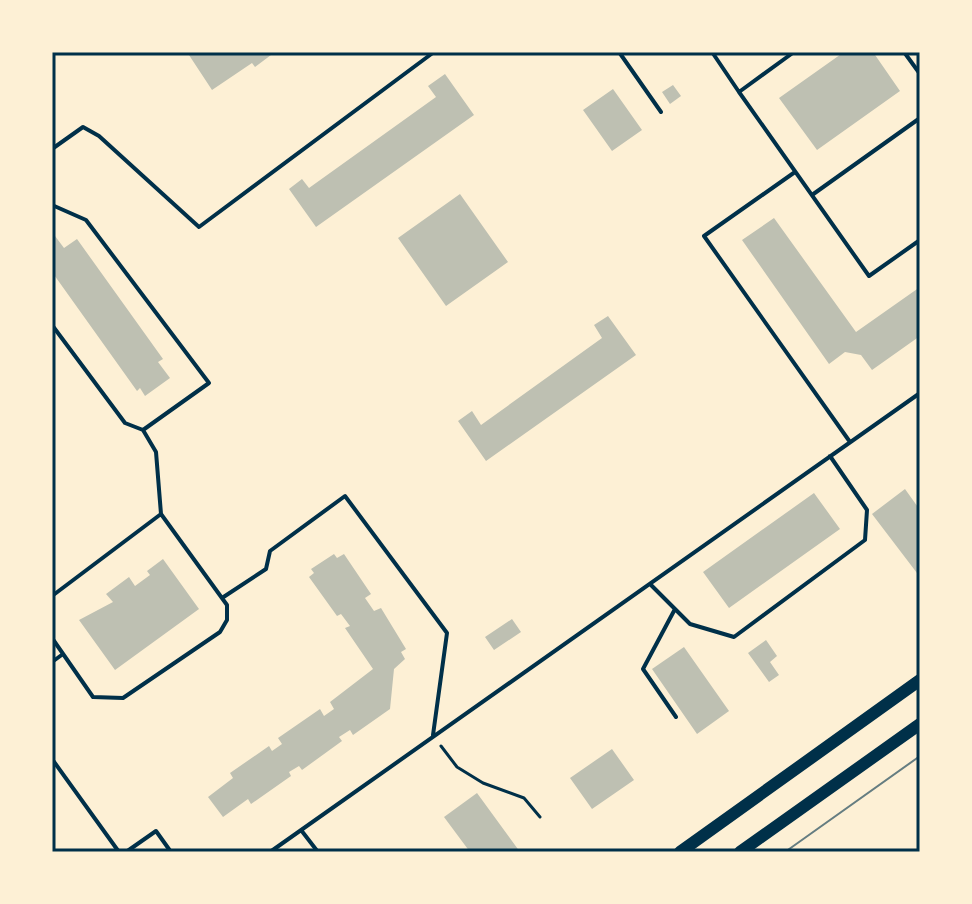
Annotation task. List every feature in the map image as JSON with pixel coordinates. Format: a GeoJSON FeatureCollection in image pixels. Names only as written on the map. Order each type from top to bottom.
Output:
{"type":"FeatureCollection","features":[{"type":"Feature","properties":{"kind":"main road"},"geometry":{"type":"LineString","coordinates":[[680,852],[920,680]]}},
{"type":"Feature","properties":{"kind":"main road"},"geometry":{"type":"LineString","coordinates":[[740,852],[920,724]]}},
{"type":"Feature","properties":{"kind":"lane"},"geometry":{"type":"LineString","coordinates":[[52,149],[83,127],[99,136],[199,227],[434,52]]}},
{"type":"Feature","properties":{"kind":"lane"},"geometry":{"type":"LineString","coordinates":[[619,52],[661,112]]}},
{"type":"Feature","properties":{"kind":"lane"},"geometry":{"type":"LineString","coordinates":[[712,52],[869,276],[920,240]]}},
{"type":"Feature","properties":{"kind":"lane"},"geometry":{"type":"LineString","coordinates":[[739,92],[794,52]]}},
{"type":"Feature","properties":{"kind":"lane"},"geometry":{"type":"LineString","coordinates":[[904,52],[920,74]]}},
{"type":"Feature","properties":{"kind":"lane"},"geometry":{"type":"LineString","coordinates":[[812,195],[920,118]]}},
{"type":"Feature","properties":{"kind":"lane"},"geometry":{"type":"LineString","coordinates":[[795,172],[704,236],[850,442]]}},
{"type":"Feature","properties":{"kind":"lane"},"geometry":{"type":"LineString","coordinates":[[52,205],[86,220],[209,383],[143,430]]}},
{"type":"Feature","properties":{"kind":"lane"},"geometry":{"type":"LineString","coordinates":[[52,325],[125,423],[143,430],[156,452],[161,514],[227,605],[227,620],[220,632],[123,698],[93,697],[52,638]]}},
{"type":"Feature","properties":{"kind":"lane"},"geometry":{"type":"LineString","coordinates":[[270,852],[920,393]]}},
{"type":"Feature","properties":{"kind":"lane"},"geometry":{"type":"LineString","coordinates":[[650,584],[690,624],[734,637],[865,540],[867,510],[830,456]]}},
{"type":"Feature","properties":{"kind":"lane"},"geometry":{"type":"LineString","coordinates":[[222,598],[266,569],[270,551],[345,496],[447,633],[433,737]]}},
{"type":"Feature","properties":{"kind":"lane"},"geometry":{"type":"LineString","coordinates":[[52,596],[161,514]]}},
{"type":"Feature","properties":{"kind":"lane"},"geometry":{"type":"LineString","coordinates":[[675,609],[643,669],[676,717]]}},
{"type":"Feature","properties":{"kind":"lane"},"geometry":{"type":"LineString","coordinates":[[52,662],[63,654]]}},
{"type":"Feature","properties":{"kind":"lane"},"geometry":{"type":"LineString","coordinates":[[52,759],[119,852]]}},
{"type":"Feature","properties":{"kind":"lane"},"geometry":{"type":"LineString","coordinates":[[301,830],[318,852]]}},
{"type":"Feature","properties":{"kind":"lane"},"geometry":{"type":"LineString","coordinates":[[126,852],[156,831],[171,852]]}},
{"type":"Feature","properties":{"kind":"path"},"geometry":{"type":"LineString","coordinates":[[433,737],[457,767],[483,783],[524,798],[540,817]]}},
{"type":"Feature","properties":{"kind":"building"},"geometry":{"type":"Polygon","coordinates":[[[187,52],[275,52],[255,67],[252,63],[212,90],[187,52]]]}},
{"type":"Feature","properties":{"kind":"building"},"geometry":{"type":"Polygon","coordinates":[[[844,52],[873,52],[900,91],[817,150],[779,98],[844,52]]]}},
{"type":"Feature","properties":{"kind":"building"},"geometry":{"type":"Polygon","coordinates":[[[445,74],[474,115],[316,227],[289,189],[302,179],[309,188],[436,97],[428,86],[445,74]]]}},
{"type":"Feature","properties":{"kind":"building"},"geometry":{"type":"Polygon","coordinates":[[[673,85],[681,96],[670,104],[662,92],[673,85]]]}},
{"type":"Feature","properties":{"kind":"building"},"geometry":{"type":"Polygon","coordinates":[[[613,89],[642,130],[612,151],[583,110],[613,89]]]}},
{"type":"Feature","properties":{"kind":"building"},"geometry":{"type":"Polygon","coordinates":[[[460,194],[508,262],[446,306],[398,238],[460,194]]]}},
{"type":"Feature","properties":{"kind":"building"},"geometry":{"type":"Polygon","coordinates":[[[774,218],[856,332],[920,287],[920,336],[872,370],[861,355],[845,352],[829,364],[742,240],[774,218]]]}},
{"type":"Feature","properties":{"kind":"building"},"geometry":{"type":"Polygon","coordinates":[[[52,232],[64,248],[77,239],[163,359],[158,362],[170,378],[145,396],[140,388],[137,391],[52,272],[52,232]]]}},
{"type":"Feature","properties":{"kind":"building"},"geometry":{"type":"Polygon","coordinates":[[[608,316],[636,355],[486,461],[458,421],[472,411],[481,425],[602,338],[594,325],[608,316]]]}},
{"type":"Feature","properties":{"kind":"building"},"geometry":{"type":"Polygon","coordinates":[[[905,489],[920,510],[920,577],[872,514],[905,489]]]}},
{"type":"Feature","properties":{"kind":"building"},"geometry":{"type":"Polygon","coordinates":[[[814,493],[840,529],[729,608],[703,572],[814,493]]]}},
{"type":"Feature","properties":{"kind":"building"},"geometry":{"type":"Polygon","coordinates":[[[334,554],[337,558],[344,554],[371,594],[365,598],[374,611],[381,608],[406,649],[401,652],[405,659],[394,669],[390,709],[353,735],[350,730],[339,737],[342,741],[302,770],[299,766],[289,772],[291,776],[251,804],[248,799],[223,817],[208,797],[233,778],[230,773],[269,746],[272,751],[282,744],[278,738],[320,709],[324,716],[334,709],[330,702],[373,669],[345,628],[350,626],[341,614],[337,616],[309,577],[314,573],[311,569],[334,554]]]}},
{"type":"Feature","properties":{"kind":"building"},"geometry":{"type":"Polygon","coordinates":[[[163,559],[199,609],[115,670],[79,620],[113,602],[106,594],[129,577],[135,586],[150,575],[147,571],[163,559]]]}},
{"type":"Feature","properties":{"kind":"building"},"geometry":{"type":"Polygon","coordinates":[[[512,619],[521,632],[494,650],[485,637],[512,619]]]}},
{"type":"Feature","properties":{"kind":"building"},"geometry":{"type":"Polygon","coordinates":[[[766,640],[777,656],[770,662],[779,675],[769,682],[748,653],[766,640]]]}},
{"type":"Feature","properties":{"kind":"building"},"geometry":{"type":"Polygon","coordinates":[[[684,647],[729,711],[697,734],[652,669],[684,647]]]}},
{"type":"Feature","properties":{"kind":"building"},"geometry":{"type":"Polygon","coordinates":[[[612,749],[634,780],[592,809],[570,778],[612,749]]]}},
{"type":"Feature","properties":{"kind":"building"},"geometry":{"type":"Polygon","coordinates":[[[477,793],[520,852],[470,852],[444,817],[477,793]]]}},
{"type":"Feature","properties":{"kind":"tram line"},"geometry":{"type":"LineString","coordinates":[[785,852],[920,756]]}}]}
